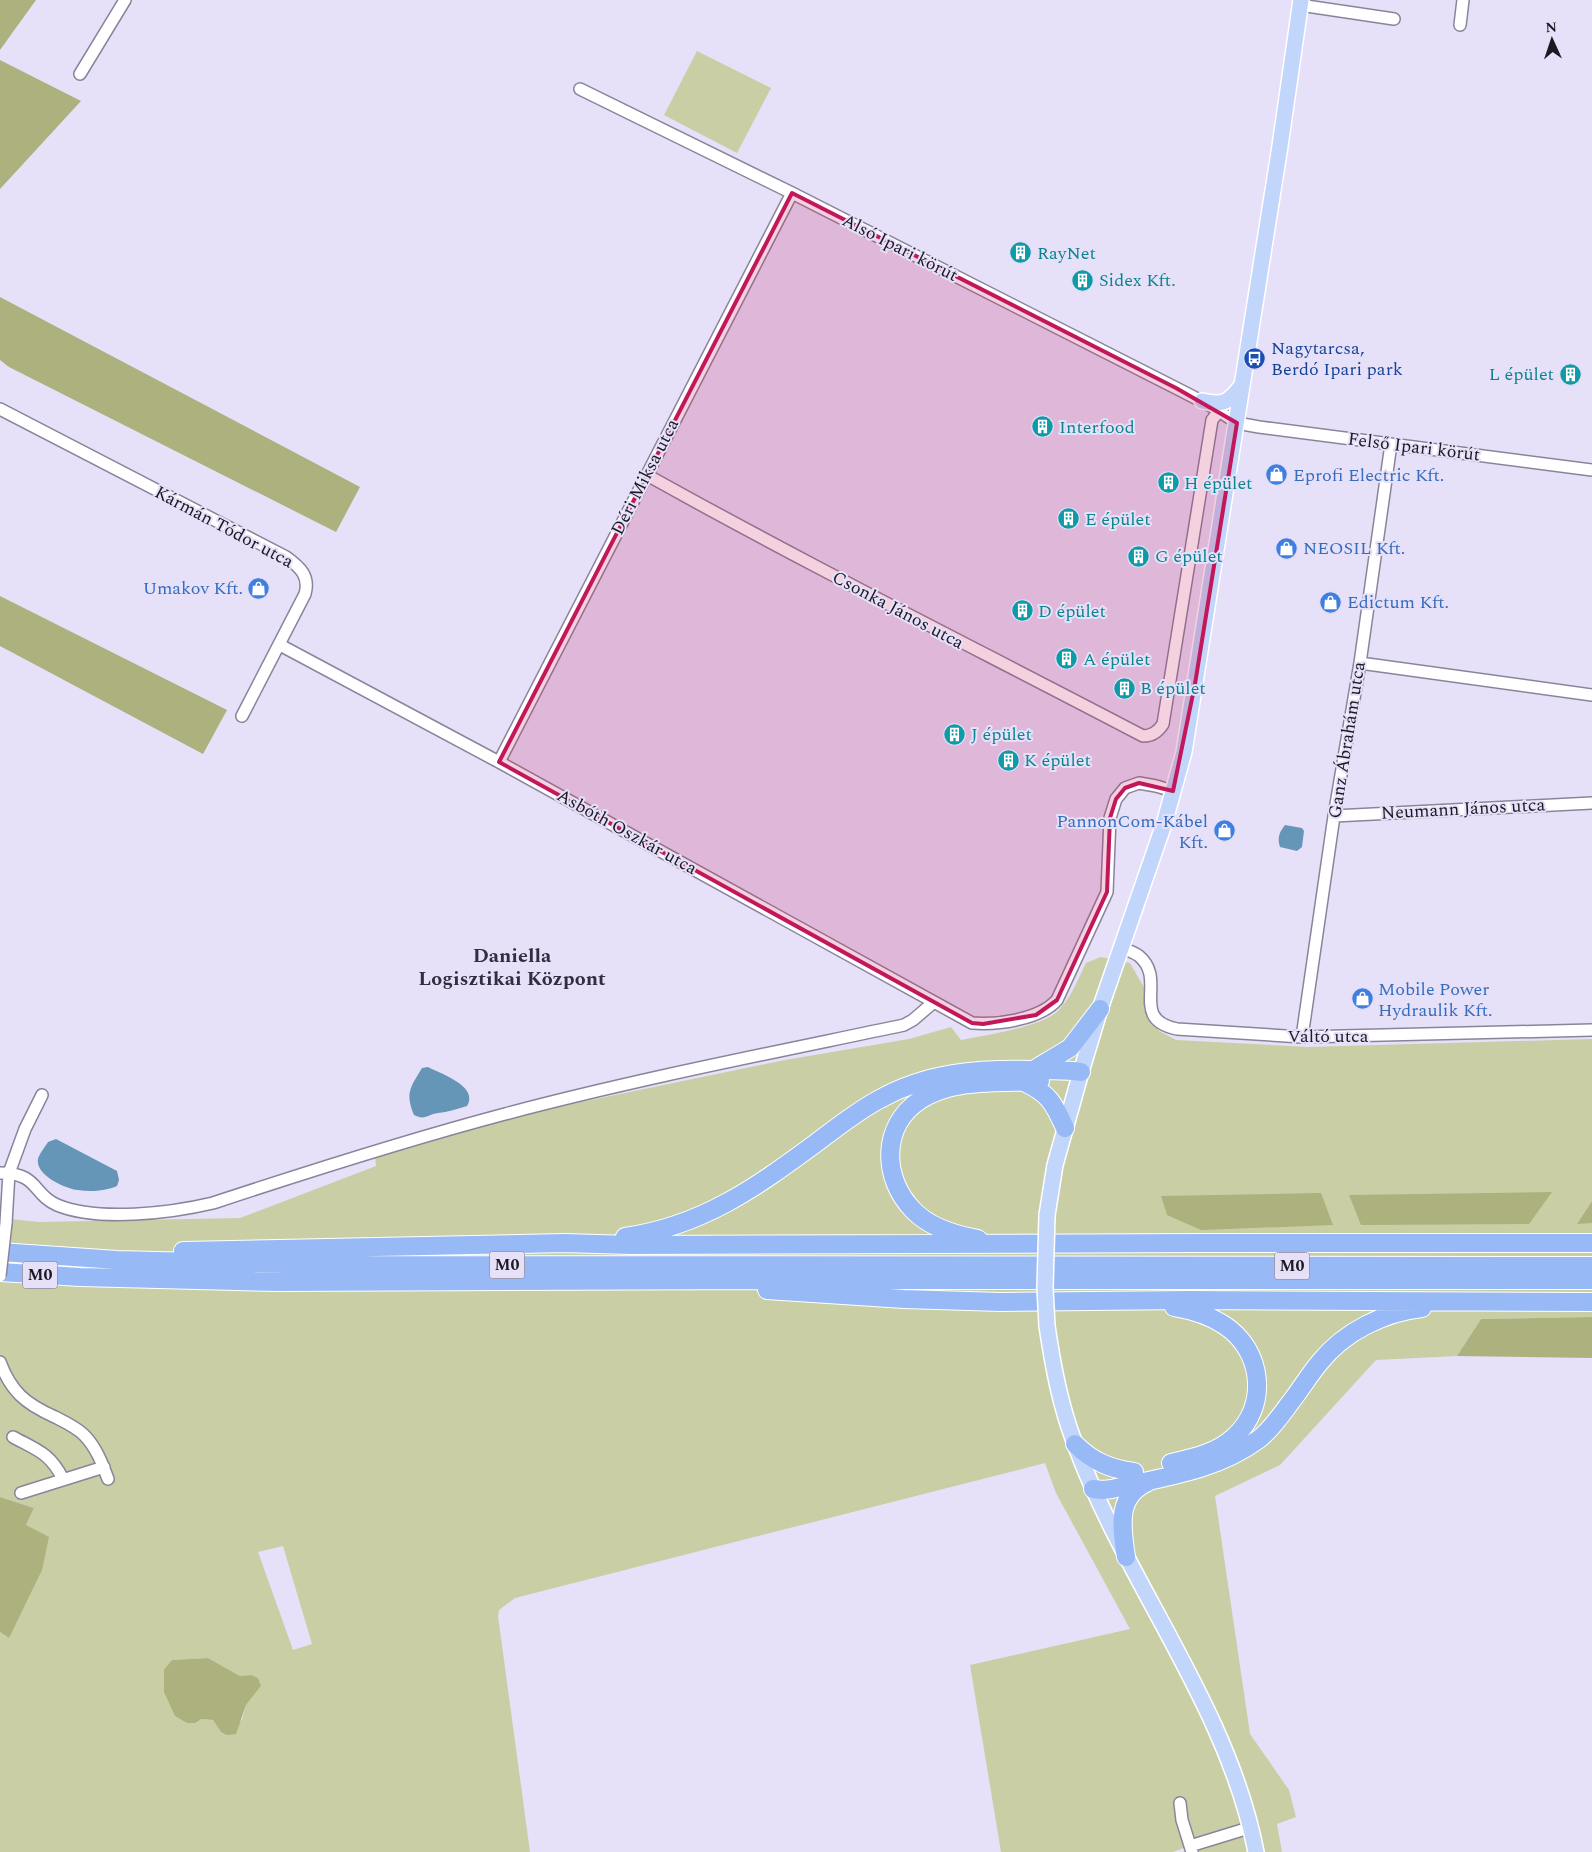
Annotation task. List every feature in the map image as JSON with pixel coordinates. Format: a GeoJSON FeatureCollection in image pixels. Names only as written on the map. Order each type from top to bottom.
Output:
{"type":"FeatureCollection","features":[{"type":"Feature","properties":{"kind":"highway"},"geometry":{"type":"LineString","coordinates":[[1029,1076],[1070,1048],[1100,1009]]}},
{"type":"Feature","properties":{"kind":"highway"},"geometry":{"type":"LineString","coordinates":[[1017,1244],[976,1238],[953,1232],[936,1226],[913,1210],[899,1192],[892,1178],[890,1148],[895,1131],[912,1106],[940,1090],[1066,1069],[1081,1072]]}},
{"type":"Feature","properties":{"kind":"highway"},"geometry":{"type":"LineString","coordinates":[[564,1243],[655,1232],[714,1211],[750,1191],[858,1112],[911,1084],[931,1077],[995,1071],[1029,1076],[1049,1098],[1065,1128]]}},
{"type":"Feature","properties":{"kind":"highway"},"geometry":{"type":"LineString","coordinates":[[23,1255],[69,1250],[177,1251],[564,1243],[630,1245],[1592,1244]]}},
{"type":"Feature","properties":{"kind":"highway","name":"M0"},"geometry":{"type":"LineString","coordinates":[[0,1252],[23,1255],[176,1262],[321,1265],[1592,1266]]}},
{"type":"Feature","properties":{"kind":"highway","name":"M0"},"geometry":{"type":"LineString","coordinates":[[0,1272],[257,1282],[1592,1280]]}},
{"type":"Feature","properties":{"kind":"highway"},"geometry":{"type":"LineString","coordinates":[[703,1281],[753,1289],[904,1299],[1001,1302],[1189,1300],[1592,1302]]}},
{"type":"Feature","properties":{"kind":"highway"},"geometry":{"type":"LineString","coordinates":[[1093,1488],[1105,1478],[1202,1454],[1222,1446],[1243,1428],[1254,1406],[1258,1391],[1258,1378],[1255,1366],[1246,1347],[1224,1325],[1205,1315],[1187,1309],[1114,1301]]}},
{"type":"Feature","properties":{"kind":"highway"},"geometry":{"type":"LineString","coordinates":[[1093,1488],[1112,1489],[1224,1461],[1261,1438],[1321,1361],[1349,1335],[1391,1314],[1474,1301]]}},
{"type":"Feature","properties":{"kind":"highway"},"geometry":{"type":"LineString","coordinates":[[1075,1444],[1084,1453],[1101,1464],[1134,1472]]}},
{"type":"Feature","properties":{"kind":"highway"},"geometry":{"type":"LineString","coordinates":[[1126,1557],[1121,1524],[1123,1512],[1127,1501],[1137,1489],[1153,1480]]}},
{"type":"Feature","properties":{"kind":"main road"},"geometry":{"type":"LineString","coordinates":[[1256,1852],[1252,1827],[1238,1784],[1217,1732],[1126,1557],[1093,1488],[1075,1444],[1058,1388],[1047,1326],[1045,1288],[1047,1215],[1055,1165],[1100,1009],[1173,792],[1184,752],[1301,3]]}},
{"type":"Feature","properties":{"kind":"main road"},"geometry":{"type":"LineString","coordinates":[[1202,401],[1219,404],[1227,402],[1243,383]]}},
{"type":"Feature","properties":{"kind":"street"},"geometry":{"type":"LineString","coordinates":[[80,74],[125,0]]}},
{"type":"Feature","properties":{"kind":"street"},"geometry":{"type":"LineString","coordinates":[[1460,25],[1463,0]]}},
{"type":"Feature","properties":{"kind":"street"},"geometry":{"type":"LineString","coordinates":[[1301,3],[1394,19]]}},
{"type":"Feature","properties":{"kind":"street","name":"Alsó Ipari körút"},"geometry":{"type":"LineString","coordinates":[[580,89],[792,193],[1202,401],[1236,423]]}},
{"type":"Feature","properties":{"kind":"street","name":"Déri Miksa utca"},"geometry":{"type":"LineString","coordinates":[[499,762],[792,193]]}},
{"type":"Feature","properties":{"kind":"street","name":"Kármán Tódor utca"},"geometry":{"type":"LineString","coordinates":[[0,409],[286,557],[304,573],[307,580],[307,588],[280,645],[242,716]]}},
{"type":"Feature","properties":{"kind":"street","name":"Csonka János utca"},"geometry":{"type":"LineString","coordinates":[[647,475],[821,569],[1142,736],[1153,734],[1159,730],[1162,724],[1212,420],[1219,411]]}},
{"type":"Feature","properties":{"kind":"street","name":"Felső Ipari körút"},"geometry":{"type":"LineString","coordinates":[[1236,423],[1592,470]]}},
{"type":"Feature","properties":{"kind":"street","name":"Ganz Ábrahám utca"},"geometry":{"type":"LineString","coordinates":[[1302,1037],[1334,816],[1360,663],[1392,444]]}},
{"type":"Feature","properties":{"kind":"street","name":"Asbóth Oszkár utca"},"geometry":{"type":"LineString","coordinates":[[280,645],[499,762],[972,1023],[983,1024],[1027,1018],[1046,1010],[1057,1000],[1107,892],[1110,818],[1116,799],[1125,788],[1138,783],[1156,786],[1173,792]]}},
{"type":"Feature","properties":{"kind":"street"},"geometry":{"type":"LineString","coordinates":[[1360,663],[1592,695]]}},
{"type":"Feature","properties":{"kind":"street","name":"Neumann János utca"},"geometry":{"type":"LineString","coordinates":[[1334,816],[1592,803]]}},
{"type":"Feature","properties":{"kind":"street","name":"Váltó utca"},"geometry":{"type":"LineString","coordinates":[[1121,948],[1138,955],[1148,969],[1151,984],[1150,1010],[1158,1022],[1165,1027],[1302,1037],[1592,1030]]}},
{"type":"Feature","properties":{"kind":"street"},"geometry":{"type":"LineString","coordinates":[[4,1173],[24,1177],[32,1182],[48,1200],[56,1205],[68,1208],[119,1214],[190,1208],[385,1147],[506,1114],[588,1093],[904,1025],[913,1020],[934,1002]]}},
{"type":"Feature","properties":{"kind":"street"},"geometry":{"type":"LineString","coordinates":[[0,1276],[6,1223],[4,1173],[42,1095]]}},
{"type":"Feature","properties":{"kind":"street"},"geometry":{"type":"LineString","coordinates":[[0,1362],[8,1381],[21,1396],[40,1410],[77,1429],[90,1442],[97,1452],[108,1479]]}},
{"type":"Feature","properties":{"kind":"street"},"geometry":{"type":"LineString","coordinates":[[13,1437],[48,1456],[63,1479]]}},
{"type":"Feature","properties":{"kind":"street"},"geometry":{"type":"LineString","coordinates":[[21,1493],[104,1467]]}},
{"type":"Feature","properties":{"kind":"street"},"geometry":{"type":"LineString","coordinates":[[1180,1803],[1182,1820],[1191,1849],[1252,1827]]}},
{"type":"Feature","properties":{"kind":"highlighted area"},"geometry":{"type":"Polygon","coordinates":[[[792,193],[1176,388],[1237,423],[1195,684],[1173,791],[1139,783],[1125,788],[1116,799],[1110,818],[1107,892],[1057,1000],[1036,1015],[983,1024],[972,1023],[499,762],[792,193]]]}},
{"type":"Feature","properties":{"kind":"green space"},"geometry":{"type":"Polygon","coordinates":[[[0,0],[36,0],[0,50],[0,0]]]}},
{"type":"Feature","properties":{"kind":"green space"},"geometry":{"type":"Polygon","coordinates":[[[697,51],[771,88],[737,153],[664,115],[697,51]]]}},
{"type":"Feature","properties":{"kind":"green space"},"geometry":{"type":"Polygon","coordinates":[[[0,60],[81,101],[0,189],[0,60]]]}},
{"type":"Feature","properties":{"kind":"green space"},"geometry":{"type":"Polygon","coordinates":[[[0,297],[360,487],[336,532],[9,367],[0,360],[0,297]]]}},
{"type":"Feature","properties":{"kind":"green space"},"geometry":{"type":"Polygon","coordinates":[[[0,596],[227,710],[203,754],[0,646],[0,596]]]}},
{"type":"Feature","properties":{"kind":"green space"},"geometry":{"type":"Polygon","coordinates":[[[1101,957],[1130,963],[1145,989],[1144,1010],[1159,1031],[1176,1040],[1308,1047],[1592,1039],[1592,1201],[1578,1223],[1592,1223],[1592,1317],[1481,1319],[1457,1356],[1376,1360],[1280,1465],[1215,1496],[1250,1734],[1289,1790],[1296,1817],[1277,1824],[1282,1852],[1192,1852],[1189,1846],[1173,1852],[1001,1852],[970,1665],[1130,1629],[1056,1493],[1045,1463],[515,1598],[499,1610],[498,1616],[530,1852],[0,1852],[0,1632],[9,1638],[26,1525],[34,1508],[0,1497],[0,1218],[39,1222],[240,1218],[376,1166],[375,1153],[557,1107],[785,1060],[909,1039],[951,1027],[961,1040],[1027,1026],[1051,1016],[1064,1005],[1086,963],[1101,957]],[[283,1546],[258,1552],[293,1650],[312,1644],[283,1546]],[[208,1658],[172,1660],[201,1719],[213,1720],[221,1732],[242,1720],[246,1705],[261,1686],[251,1675],[240,1676],[208,1658]]]}},
{"type":"Feature","properties":{"kind":"green space"},"geometry":{"type":"Polygon","coordinates":[[[1552,1192],[1529,1224],[1361,1225],[1349,1195],[1552,1192]]]}},
{"type":"Feature","properties":{"kind":"green space"},"geometry":{"type":"Polygon","coordinates":[[[1321,1193],[1333,1225],[1201,1230],[1167,1215],[1161,1196],[1321,1193]]]}},
{"type":"Feature","properties":{"kind":"green space"},"geometry":{"type":"Polygon","coordinates":[[[1592,1201],[1592,1223],[1577,1224],[1592,1201]]]}},
{"type":"Feature","properties":{"kind":"green space"},"geometry":{"type":"Polygon","coordinates":[[[1592,1317],[1592,1358],[1457,1356],[1481,1319],[1592,1317]]]}},
{"type":"Feature","properties":{"kind":"green space"},"geometry":{"type":"Polygon","coordinates":[[[0,1497],[34,1508],[26,1525],[49,1537],[42,1570],[9,1638],[0,1632],[0,1497]]]}},
{"type":"Feature","properties":{"kind":"green space"},"geometry":{"type":"Polygon","coordinates":[[[208,1658],[240,1676],[251,1675],[258,1678],[261,1686],[246,1705],[236,1734],[227,1735],[221,1732],[213,1720],[201,1719],[195,1723],[187,1723],[175,1716],[164,1692],[164,1670],[172,1660],[208,1658]]]}},
{"type":"Feature","properties":{"kind":"water"},"geometry":{"type":"Polygon","coordinates":[[[1285,825],[1302,828],[1304,831],[1302,847],[1297,851],[1280,847],[1279,836],[1285,825]]]}},
{"type":"Feature","properties":{"kind":"water"},"geometry":{"type":"Polygon","coordinates":[[[428,1067],[457,1082],[468,1092],[467,1106],[424,1117],[414,1115],[409,1096],[410,1091],[422,1068],[428,1067]]]}},
{"type":"Feature","properties":{"kind":"water"},"geometry":{"type":"Polygon","coordinates":[[[56,1139],[117,1171],[119,1180],[117,1186],[98,1191],[78,1190],[59,1184],[46,1176],[38,1165],[38,1159],[48,1142],[56,1139]]]}},
{"type":"Feature","properties":{"kind":"place","name":"RayNet"},"geometry":{"type":"Point","coordinates":[1021,253]}},
{"type":"Feature","properties":{"kind":"place","name":"Sidex Kft."},"geometry":{"type":"Point","coordinates":[1083,280]}},
{"type":"Feature","properties":{"kind":"place","name":"Nagytarcsa, Berdó Ipari park"},"geometry":{"type":"Point","coordinates":[1255,358]}},
{"type":"Feature","properties":{"kind":"place","name":"L épület"},"geometry":{"type":"Point","coordinates":[1570,374]}},
{"type":"Feature","properties":{"kind":"place","name":"Interfood"},"geometry":{"type":"Point","coordinates":[1043,427]}},
{"type":"Feature","properties":{"kind":"place","name":"Eprofi Electric Kft."},"geometry":{"type":"Point","coordinates":[1277,475]}},
{"type":"Feature","properties":{"kind":"place","name":"H épület"},"geometry":{"type":"Point","coordinates":[1168,483]}},
{"type":"Feature","properties":{"kind":"place","name":"E épület"},"geometry":{"type":"Point","coordinates":[1069,519]}},
{"type":"Feature","properties":{"kind":"place","name":"NEOSIL Kft."},"geometry":{"type":"Point","coordinates":[1287,548]}},
{"type":"Feature","properties":{"kind":"place","name":"G épület"},"geometry":{"type":"Point","coordinates":[1139,556]}},
{"type":"Feature","properties":{"kind":"place","name":"Umakov Kft."},"geometry":{"type":"Point","coordinates":[259,588]}},
{"type":"Feature","properties":{"kind":"place","name":"Edictum Kft."},"geometry":{"type":"Point","coordinates":[1331,602]}},
{"type":"Feature","properties":{"kind":"place","name":"D épület"},"geometry":{"type":"Point","coordinates":[1022,611]}},
{"type":"Feature","properties":{"kind":"place","name":"A épület"},"geometry":{"type":"Point","coordinates":[1067,659]}},
{"type":"Feature","properties":{"kind":"place","name":"B épület"},"geometry":{"type":"Point","coordinates":[1124,688]}},
{"type":"Feature","properties":{"kind":"place","name":"J épület"},"geometry":{"type":"Point","coordinates":[955,734]}},
{"type":"Feature","properties":{"kind":"place","name":"K épület"},"geometry":{"type":"Point","coordinates":[1008,760]}},
{"type":"Feature","properties":{"kind":"place","name":"PannonCom-Kábel Kft."},"geometry":{"type":"Point","coordinates":[1224,831]}},
{"type":"Feature","properties":{"kind":"place","name":"Mobile Power Hydraulik Kft."},"geometry":{"type":"Point","coordinates":[1362,999]}},
{"type":"Feature","properties":{"kind":"district","name":"Daniella Logisztikai Központ"},"geometry":{"type":"Point","coordinates":[512,968]}}]}
